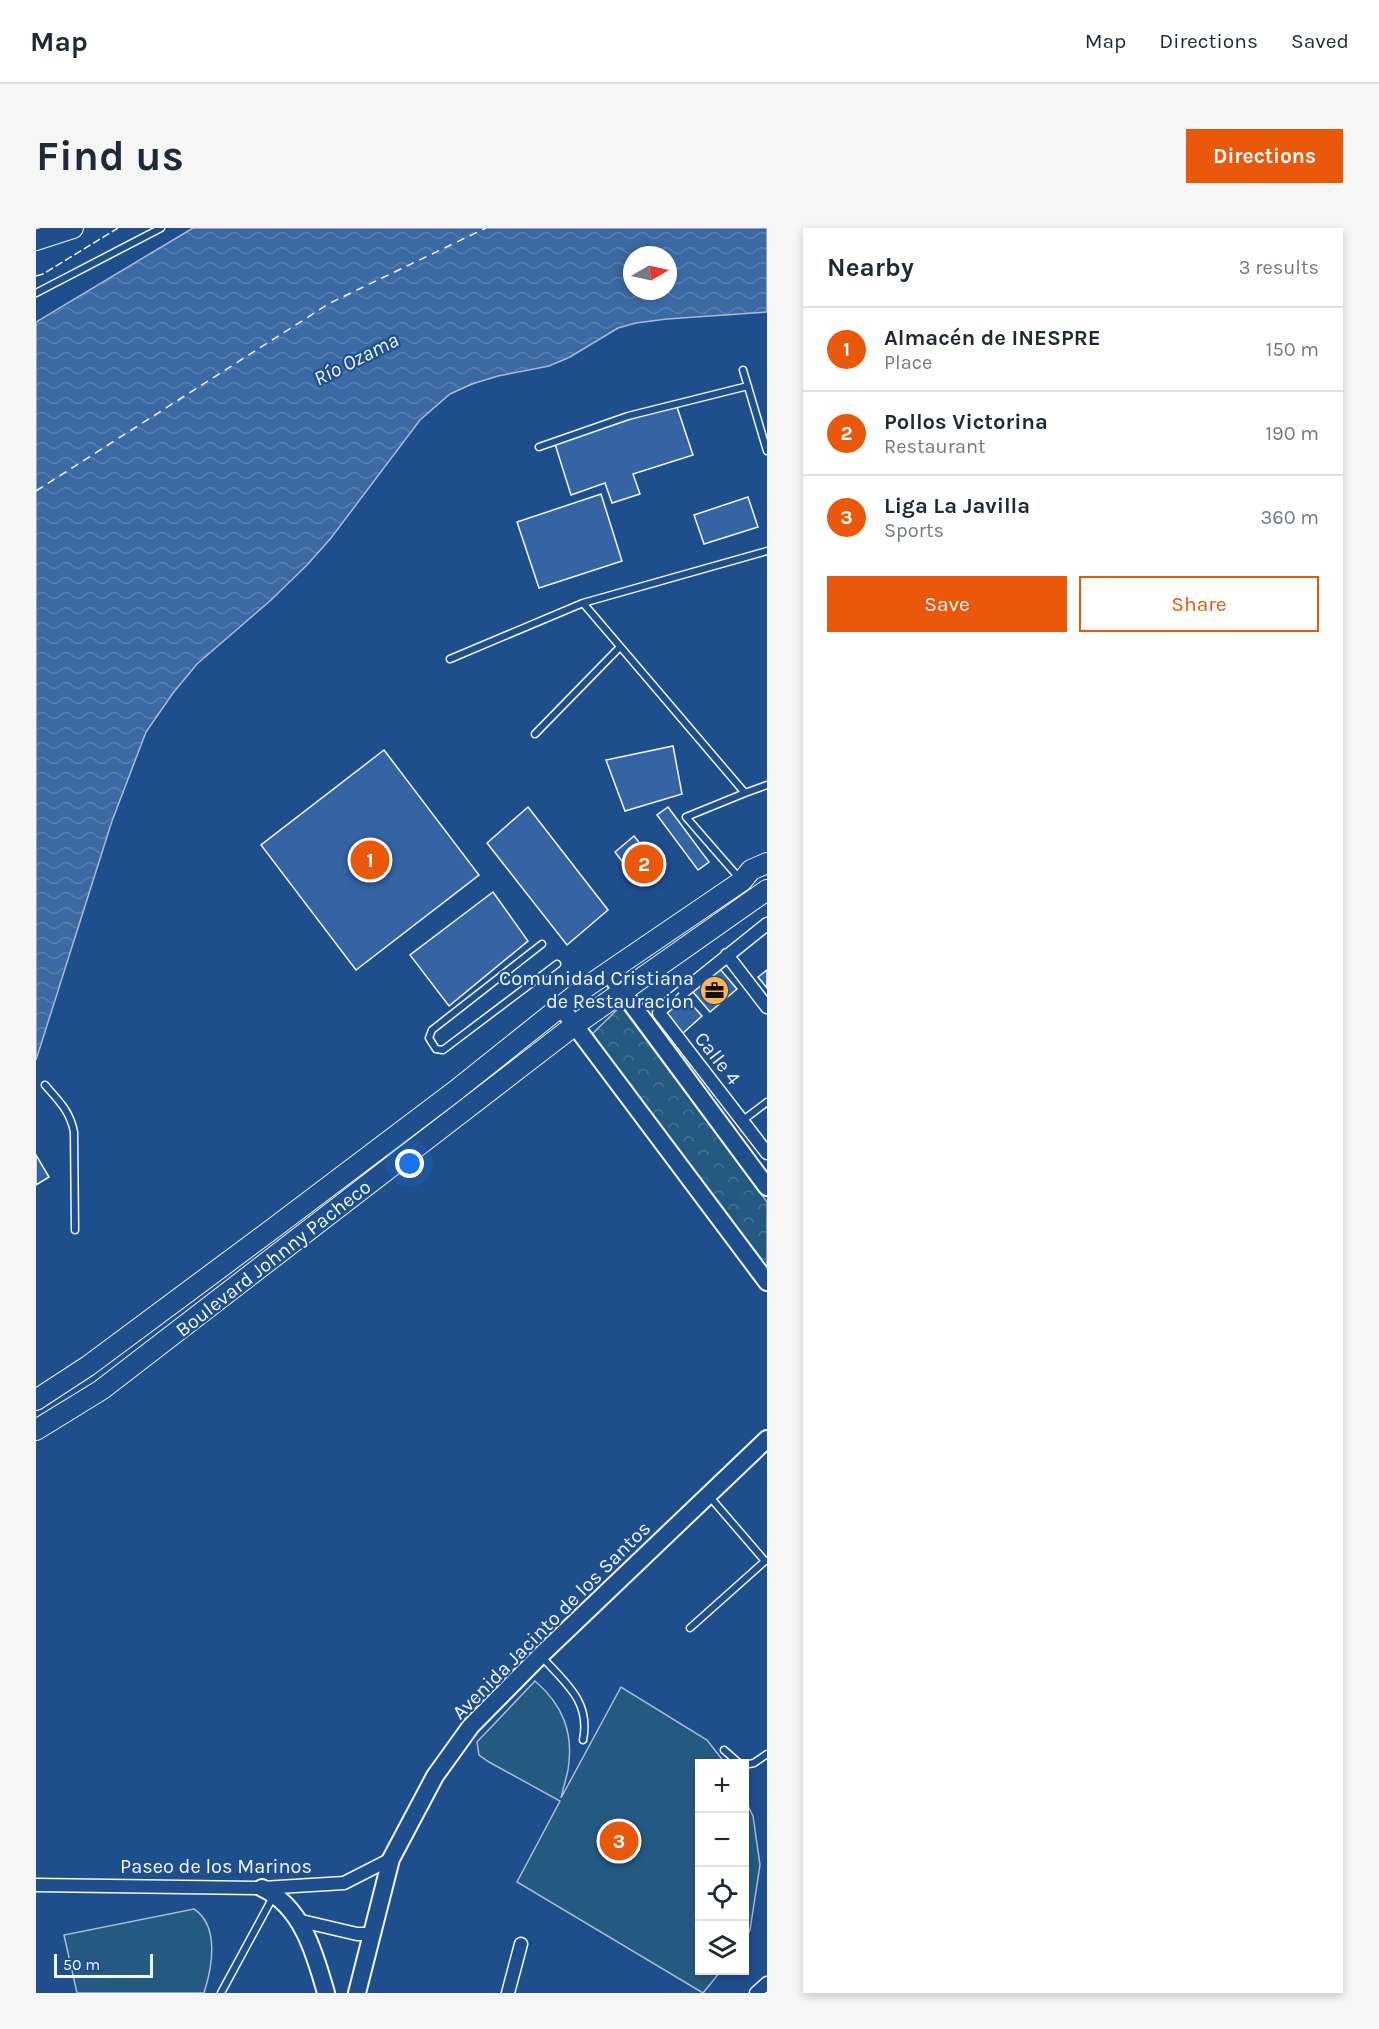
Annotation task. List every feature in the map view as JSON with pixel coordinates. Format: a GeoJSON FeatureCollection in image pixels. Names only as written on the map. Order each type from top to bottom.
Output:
{"type":"FeatureCollection","features":[{"type":"Feature","properties":{"kind":"main road"},"geometry":{"type":"LineString","coordinates":[[36,240],[73,228]]}},
{"type":"Feature","properties":{"kind":"main road"},"geometry":{"type":"LineString","coordinates":[[753,871],[767,850]]}},
{"type":"Feature","properties":{"kind":"main road","name":"Boulevard Johnny Pacheco"},"geometry":{"type":"LineString","coordinates":[[36,1430],[75,1391],[271,1230],[455,1091],[561,1007],[753,871]]}},
{"type":"Feature","properties":{"kind":"main road","name":"Boulevard Johnny Pacheco"},"geometry":{"type":"LineString","coordinates":[[36,1400],[75,1391],[136,1364],[575,1025],[767,890]]}},
{"type":"Feature","properties":{"kind":"main road"},"geometry":{"type":"LineString","coordinates":[[608,972],[767,1187]]}},
{"type":"Feature","properties":{"kind":"main road"},"geometry":{"type":"LineString","coordinates":[[561,1007],[767,1281]]}},
{"type":"Feature","properties":{"kind":"main road","name":"Avenida Jacinto de los Santos"},"geometry":{"type":"LineString","coordinates":[[357,1993],[391,1860],[435,1776],[471,1726],[767,1439]]}},
{"type":"Feature","properties":{"kind":"main road"},"geometry":{"type":"LineString","coordinates":[[268,1891],[297,1920],[306,1934],[326,1993]]}},
{"type":"Feature","properties":{"kind":"street","name":"Calle 4"},"geometry":{"type":"LineString","coordinates":[[767,924],[659,1013],[767,1153]]}},
{"type":"Feature","properties":{"kind":"street"},"geometry":{"type":"LineString","coordinates":[[727,955],[767,1007]]}},
{"type":"Feature","properties":{"kind":"street","name":"Paseo de los Marinos"},"geometry":{"type":"LineString","coordinates":[[36,1886],[268,1891],[344,1883],[391,1860]]}},
{"type":"Feature","properties":{"kind":"street"},"geometry":{"type":"LineString","coordinates":[[297,1920],[357,1934],[372,1934]]}},
{"type":"Feature","properties":{"kind":"street"},"geometry":{"type":"LineString","coordinates":[[508,1993],[521,1944]]}},
{"type":"Feature","properties":{"kind":"street"},"geometry":{"type":"LineString","coordinates":[[756,1993],[767,1983]]}},
{"type":"Feature","properties":{"kind":"lane"},"geometry":{"type":"LineString","coordinates":[[36,293],[161,228]]}},
{"type":"Feature","properties":{"kind":"lane"},"geometry":{"type":"LineString","coordinates":[[743,369],[767,451]]}},
{"type":"Feature","properties":{"kind":"lane"},"geometry":{"type":"LineString","coordinates":[[538,447],[569,434],[628,416],[748,386]]}},
{"type":"Feature","properties":{"kind":"lane"},"geometry":{"type":"LineString","coordinates":[[450,659],[584,603],[767,551]]}},
{"type":"Feature","properties":{"kind":"lane"},"geometry":{"type":"LineString","coordinates":[[584,603],[744,793]]}},
{"type":"Feature","properties":{"kind":"lane"},"geometry":{"type":"LineString","coordinates":[[535,734],[620,647]]}},
{"type":"Feature","properties":{"kind":"lane"},"geometry":{"type":"LineString","coordinates":[[753,871],[686,817],[767,785]]}},
{"type":"Feature","properties":{"kind":"lane"},"geometry":{"type":"LineString","coordinates":[[542,944],[432,1030],[429,1038],[436,1048],[444,1050],[557,964]]}},
{"type":"Feature","properties":{"kind":"lane"},"geometry":{"type":"LineString","coordinates":[[45,1085],[72,1118],[75,1230]]}},
{"type":"Feature","properties":{"kind":"lane"},"geometry":{"type":"LineString","coordinates":[[742,1121],[767,1102]]}},
{"type":"Feature","properties":{"kind":"lane"},"geometry":{"type":"LineString","coordinates":[[690,1628],[766,1561],[709,1496]]}},
{"type":"Feature","properties":{"kind":"lane"},"geometry":{"type":"LineString","coordinates":[[541,1656],[580,1700],[586,1725],[583,1740]]}},
{"type":"Feature","properties":{"kind":"lane"},"geometry":{"type":"LineString","coordinates":[[724,1750],[734,1759]]}},
{"type":"Feature","properties":{"kind":"lane"},"geometry":{"type":"LineString","coordinates":[[749,1764],[767,1754]]}},
{"type":"Feature","properties":{"kind":"lane"},"geometry":{"type":"LineString","coordinates":[[221,1993],[268,1891]]}},
{"type":"Feature","properties":{"kind":"green space"},"geometry":{"type":"Polygon","coordinates":[[[621,1006],[767,1202],[767,1277],[591,1035],[621,1006]]]}},
{"type":"Feature","properties":{"kind":"green space"},"geometry":{"type":"Polygon","coordinates":[[[535,1681],[553,1700],[568,1732],[568,1770],[561,1798],[621,1687],[707,1740],[722,1759],[695,1759],[695,1975],[718,1975],[703,1993],[517,1882],[560,1801],[479,1755],[477,1742],[535,1681]]]}},
{"type":"Feature","properties":{"kind":"green space"},"geometry":{"type":"Polygon","coordinates":[[[749,1808],[753,1816],[760,1865],[749,1932],[749,1808]]]}},
{"type":"Feature","properties":{"kind":"green space"},"geometry":{"type":"Polygon","coordinates":[[[194,1909],[202,1916],[211,1936],[211,1960],[204,1993],[77,1993],[64,1935],[194,1909]]]}},
{"type":"Feature","properties":{"kind":"water","name":"Río Ozama"},"geometry":{"type":"Polygon","coordinates":[[[193,228],[767,228],[767,312],[636,323],[618,328],[570,357],[549,366],[498,376],[450,394],[420,420],[331,538],[307,565],[271,600],[197,664],[146,732],[112,821],[36,1060],[36,322],[193,228]]]}},
{"type":"Feature","properties":{"kind":"building"},"geometry":{"type":"Polygon","coordinates":[[[676,404],[693,455],[633,474],[640,494],[612,503],[605,483],[571,495],[555,444],[676,404]]]}},
{"type":"Feature","properties":{"kind":"building"},"geometry":{"type":"Polygon","coordinates":[[[601,494],[622,561],[539,588],[517,522],[601,494]]]}},
{"type":"Feature","properties":{"kind":"building"},"geometry":{"type":"Polygon","coordinates":[[[748,497],[758,527],[704,544],[694,515],[748,497]]]}},
{"type":"Feature","properties":{"kind":"building"},"geometry":{"type":"Polygon","coordinates":[[[673,746],[682,794],[625,811],[606,760],[673,746]]]}},
{"type":"Feature","properties":{"kind":"building"},"geometry":{"type":"Polygon","coordinates":[[[384,750],[479,875],[356,970],[261,845],[384,750]]]}},
{"type":"Feature","properties":{"kind":"building"},"geometry":{"type":"Polygon","coordinates":[[[528,807],[608,910],[567,945],[487,843],[528,807]]]}},
{"type":"Feature","properties":{"kind":"building"},"geometry":{"type":"Polygon","coordinates":[[[668,807],[709,862],[698,870],[657,815],[668,807]]]}},
{"type":"Feature","properties":{"kind":"building"},"geometry":{"type":"Polygon","coordinates":[[[634,836],[661,870],[641,886],[615,852],[634,836]]]}},
{"type":"Feature","properties":{"kind":"building"},"geometry":{"type":"Polygon","coordinates":[[[493,892],[528,941],[449,1006],[410,955],[493,892]]]}},
{"type":"Feature","properties":{"kind":"building","name":"Comunidad Cristiana de Restauración"},"geometry":{"type":"Polygon","coordinates":[[[720,969],[737,989],[710,1012],[693,992],[720,969]]]}},
{"type":"Feature","properties":{"kind":"building"},"geometry":{"type":"Polygon","coordinates":[[[767,970],[767,988],[758,977],[767,970]]]}},
{"type":"Feature","properties":{"kind":"building"},"geometry":{"type":"Polygon","coordinates":[[[685,997],[702,1016],[682,1034],[665,1015],[685,997]]]}},
{"type":"Feature","properties":{"kind":"building"},"geometry":{"type":"Polygon","coordinates":[[[36,1155],[49,1177],[36,1185],[36,1155]]]}},
{"type":"Feature","properties":{"kind":"ferry route"},"geometry":{"type":"LineString","coordinates":[[36,491],[330,303],[486,228]]}},
{"type":"Feature","properties":{"kind":"fence"},"geometry":{"type":"LineString","coordinates":[[36,276],[43,274],[118,228]]}},
{"type":"Feature","properties":{"kind":"place","name":"Almacén de INESPRE"},"geometry":{"type":"Point","coordinates":[370,860]}},
{"type":"Feature","properties":{"kind":"place","name":"Pollos Victorina"},"geometry":{"type":"Point","coordinates":[644,864]}},
{"type":"Feature","properties":{"kind":"place","name":"Comunidad Cristiana de Restauración"},"geometry":{"type":"Point","coordinates":[715,990]}},
{"type":"Feature","properties":{"kind":"place","name":"Liga La Javilla"},"geometry":{"type":"Point","coordinates":[619,1841]}}]}
